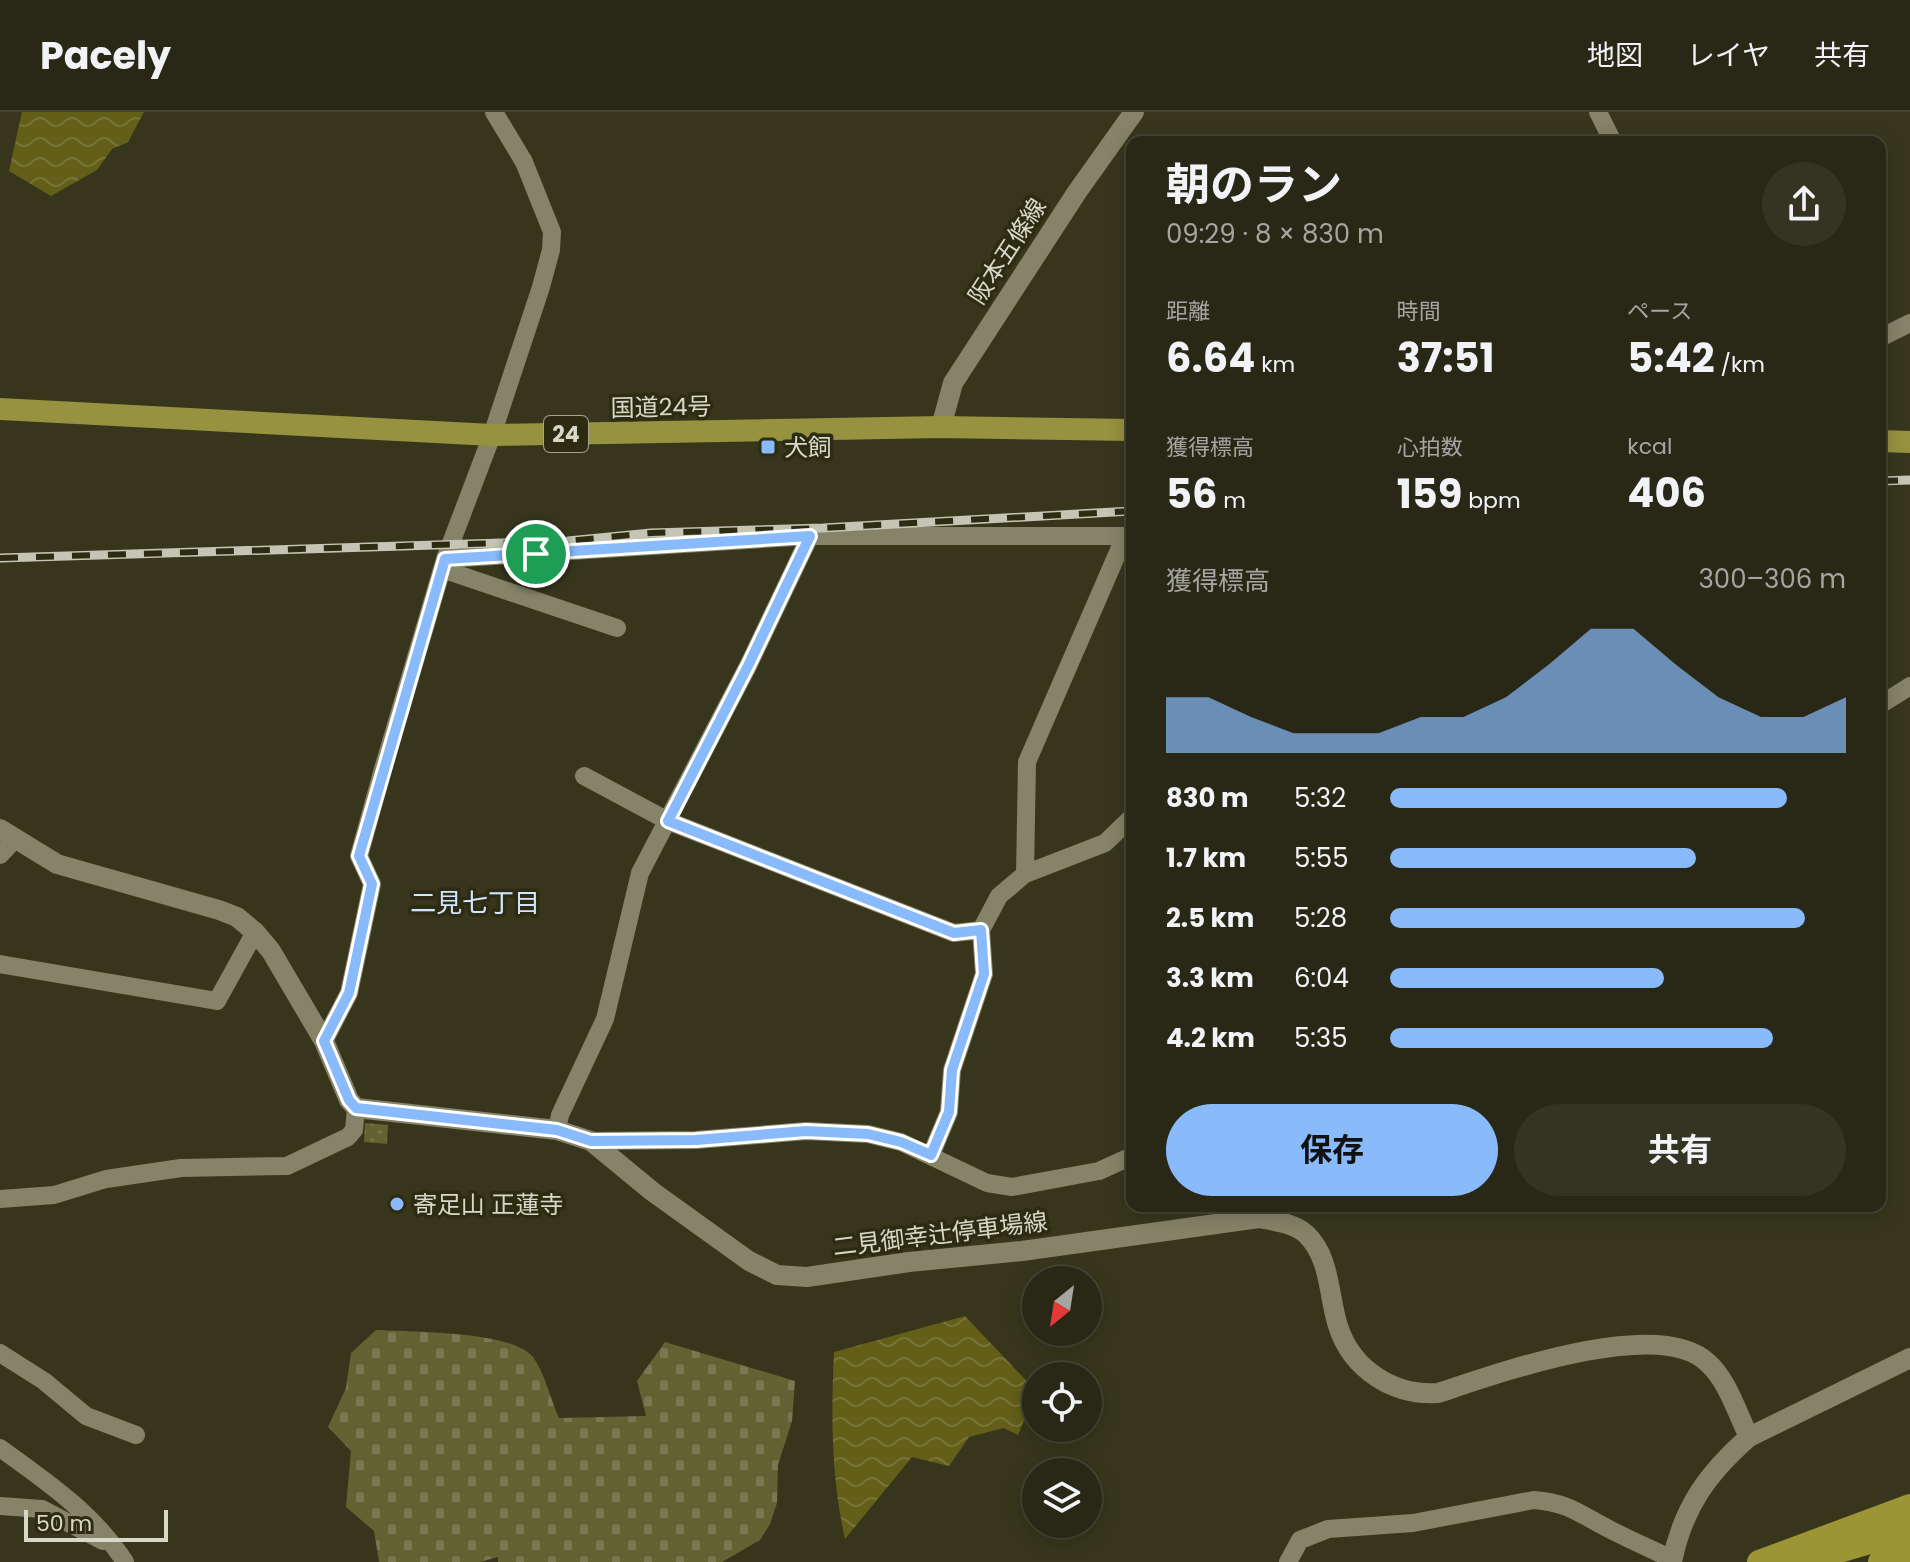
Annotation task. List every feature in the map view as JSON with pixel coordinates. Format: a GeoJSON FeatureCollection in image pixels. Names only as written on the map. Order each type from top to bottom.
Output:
{"type":"FeatureCollection","features":[{"type":"Feature","properties":{"kind":"highway","name":"国道24号"},"geometry":{"type":"LineString","coordinates":[[1,410],[492,435],[941,427],[1126,430]]}},
{"type":"Feature","properties":{"kind":"highway"},"geometry":{"type":"LineString","coordinates":[[1886,441],[1910,442]]}},
{"type":"Feature","properties":{"kind":"highway"},"geometry":{"type":"LineString","coordinates":[[1759,1562],[1910,1506]]}},
{"type":"Feature","properties":{"kind":"highway"},"geometry":{"type":"LineString","coordinates":[[1802,1562],[1910,1530]]}},
{"type":"Feature","properties":{"kind":"highway"},"geometry":{"type":"LineString","coordinates":[[1880,1562],[1910,1554]]}},
{"type":"Feature","properties":{"kind":"main road","name":"阪本五條線"},"geometry":{"type":"LineString","coordinates":[[941,427],[953,383],[1077,192],[1134,112]]}},
{"type":"Feature","properties":{"kind":"main road"},"geometry":{"type":"LineString","coordinates":[[7,834],[57,864],[237,917],[271,951],[324,1041],[349,1100],[356,1108]]}},
{"type":"Feature","properties":{"kind":"main road","name":"二見御幸辻停車場線"},"geometry":{"type":"LineString","coordinates":[[356,1108],[557,1130],[591,1141],[701,1227],[749,1261],[777,1275],[807,1277],[1259,1218],[1286,1223],[1303,1231],[1315,1244],[1323,1261],[1338,1326],[1346,1344],[1376,1378],[1396,1389],[1418,1394],[1438,1393],[1563,1355],[1660,1344],[1695,1352],[1709,1363],[1720,1377],[1749,1437]]}},
{"type":"Feature","properties":{"kind":"main road"},"geometry":{"type":"LineString","coordinates":[[1672,1561],[1677,1539],[1693,1500],[1723,1460],[1749,1437],[1910,1358]]}},
{"type":"Feature","properties":{"kind":"street"},"geometry":{"type":"LineString","coordinates":[[324,1041],[349,993],[372,884],[359,856],[443,564],[492,435],[551,250],[552,232],[524,162],[494,112]]}},
{"type":"Feature","properties":{"kind":"street"},"geometry":{"type":"LineString","coordinates":[[1598,112],[1610,136]]}},
{"type":"Feature","properties":{"kind":"street"},"geometry":{"type":"LineString","coordinates":[[1886,335],[1910,323]]}},
{"type":"Feature","properties":{"kind":"street"},"geometry":{"type":"LineString","coordinates":[[443,564],[810,536],[1125,536],[1027,762],[1025,874]]}},
{"type":"Feature","properties":{"kind":"street"},"geometry":{"type":"LineString","coordinates":[[557,1130],[560,1115],[605,1019],[640,873],[748,666],[810,536]]}},
{"type":"Feature","properties":{"kind":"street"},"geometry":{"type":"LineString","coordinates":[[443,564],[617,628]]}},
{"type":"Feature","properties":{"kind":"street"},"geometry":{"type":"LineString","coordinates":[[1886,700],[1910,686]]}},
{"type":"Feature","properties":{"kind":"street"},"geometry":{"type":"LineString","coordinates":[[584,776],[668,821],[954,933],[981,930]]}},
{"type":"Feature","properties":{"kind":"street"},"geometry":{"type":"LineString","coordinates":[[931,1155],[949,1112],[952,1070],[984,974],[981,930],[999,896],[1025,874],[1105,843],[1126,823]]}},
{"type":"Feature","properties":{"kind":"street"},"geometry":{"type":"LineString","coordinates":[[0,855],[7,834]]}},
{"type":"Feature","properties":{"kind":"street"},"geometry":{"type":"LineString","coordinates":[[0,964],[217,1001],[255,932]]}},
{"type":"Feature","properties":{"kind":"street"},"geometry":{"type":"LineString","coordinates":[[0,1199],[54,1195],[106,1179],[181,1168],[287,1166],[348,1137],[354,1130],[356,1108]]}},
{"type":"Feature","properties":{"kind":"street"},"geometry":{"type":"LineString","coordinates":[[591,1141],[696,1140],[806,1131],[868,1134],[901,1142],[987,1183],[1012,1187],[1099,1171],[1126,1159]]}},
{"type":"Feature","properties":{"kind":"street"},"geometry":{"type":"LineString","coordinates":[[0,1353],[44,1381],[86,1416],[136,1435]]}},
{"type":"Feature","properties":{"kind":"street"},"geometry":{"type":"LineString","coordinates":[[0,1448],[66,1496],[121,1555]]}},
{"type":"Feature","properties":{"kind":"street"},"geometry":{"type":"LineString","coordinates":[[1288,1562],[1300,1540],[1328,1529],[1413,1523],[1534,1500],[1573,1507],[1606,1528],[1672,1561]]}},
{"type":"Feature","properties":{"kind":"street"},"geometry":{"type":"LineString","coordinates":[[0,1506],[42,1509],[121,1555]]}},
{"type":"Feature","properties":{"kind":"green space"},"geometry":{"type":"Polygon","coordinates":[[[365,1123],[388,1125],[387,1144],[364,1142],[365,1123]]]}},
{"type":"Feature","properties":{"kind":"green space"},"geometry":{"type":"Polygon","coordinates":[[[376,1330],[457,1334],[518,1346],[535,1359],[559,1418],[646,1416],[637,1381],[665,1342],[795,1381],[792,1421],[778,1465],[777,1503],[770,1524],[760,1540],[722,1562],[498,1562],[498,1557],[480,1562],[379,1562],[374,1531],[346,1507],[351,1451],[328,1427],[346,1388],[351,1353],[376,1330]]]}},
{"type":"Feature","properties":{"kind":"water"},"geometry":{"type":"Polygon","coordinates":[[[22,112],[144,112],[128,142],[112,149],[97,170],[51,196],[9,171],[22,112]]]}},
{"type":"Feature","properties":{"kind":"water"},"geometry":{"type":"Polygon","coordinates":[[[965,1316],[1022,1376],[1022,1425],[1018,1435],[1004,1428],[969,1437],[949,1466],[912,1457],[845,1539],[833,1446],[834,1352],[965,1316]]]}},
{"type":"Feature","properties":{"kind":"railway"},"geometry":{"type":"LineString","coordinates":[[1886,481],[1910,480]]}},
{"type":"Feature","properties":{"kind":"railway"},"geometry":{"type":"LineString","coordinates":[[0,558],[568,541],[651,533],[823,528],[1126,511]]}},
{"type":"Feature","properties":{"kind":"place","name":"犬飼"},"geometry":{"type":"Point","coordinates":[768,447]}},
{"type":"Feature","properties":{"kind":"place","name":"寄足山 正蓮寺"},"geometry":{"type":"Point","coordinates":[397,1204]}},
{"type":"Feature","properties":{"kind":"district","name":"二見七丁目"},"geometry":{"type":"Point","coordinates":[475,903]}},
{"type":"Feature","properties":{"kind":"route"},"geometry":{"type":"LineString","coordinates":[[810,536],[748,666],[668,821],[954,933],[981,930],[984,974],[952,1070],[949,1112],[931,1155],[901,1142],[868,1134],[806,1131],[696,1140],[591,1141],[557,1130],[356,1108],[349,1100],[324,1041],[349,993],[372,884],[359,856],[445,559],[536,554],[810,536]]}}]}
